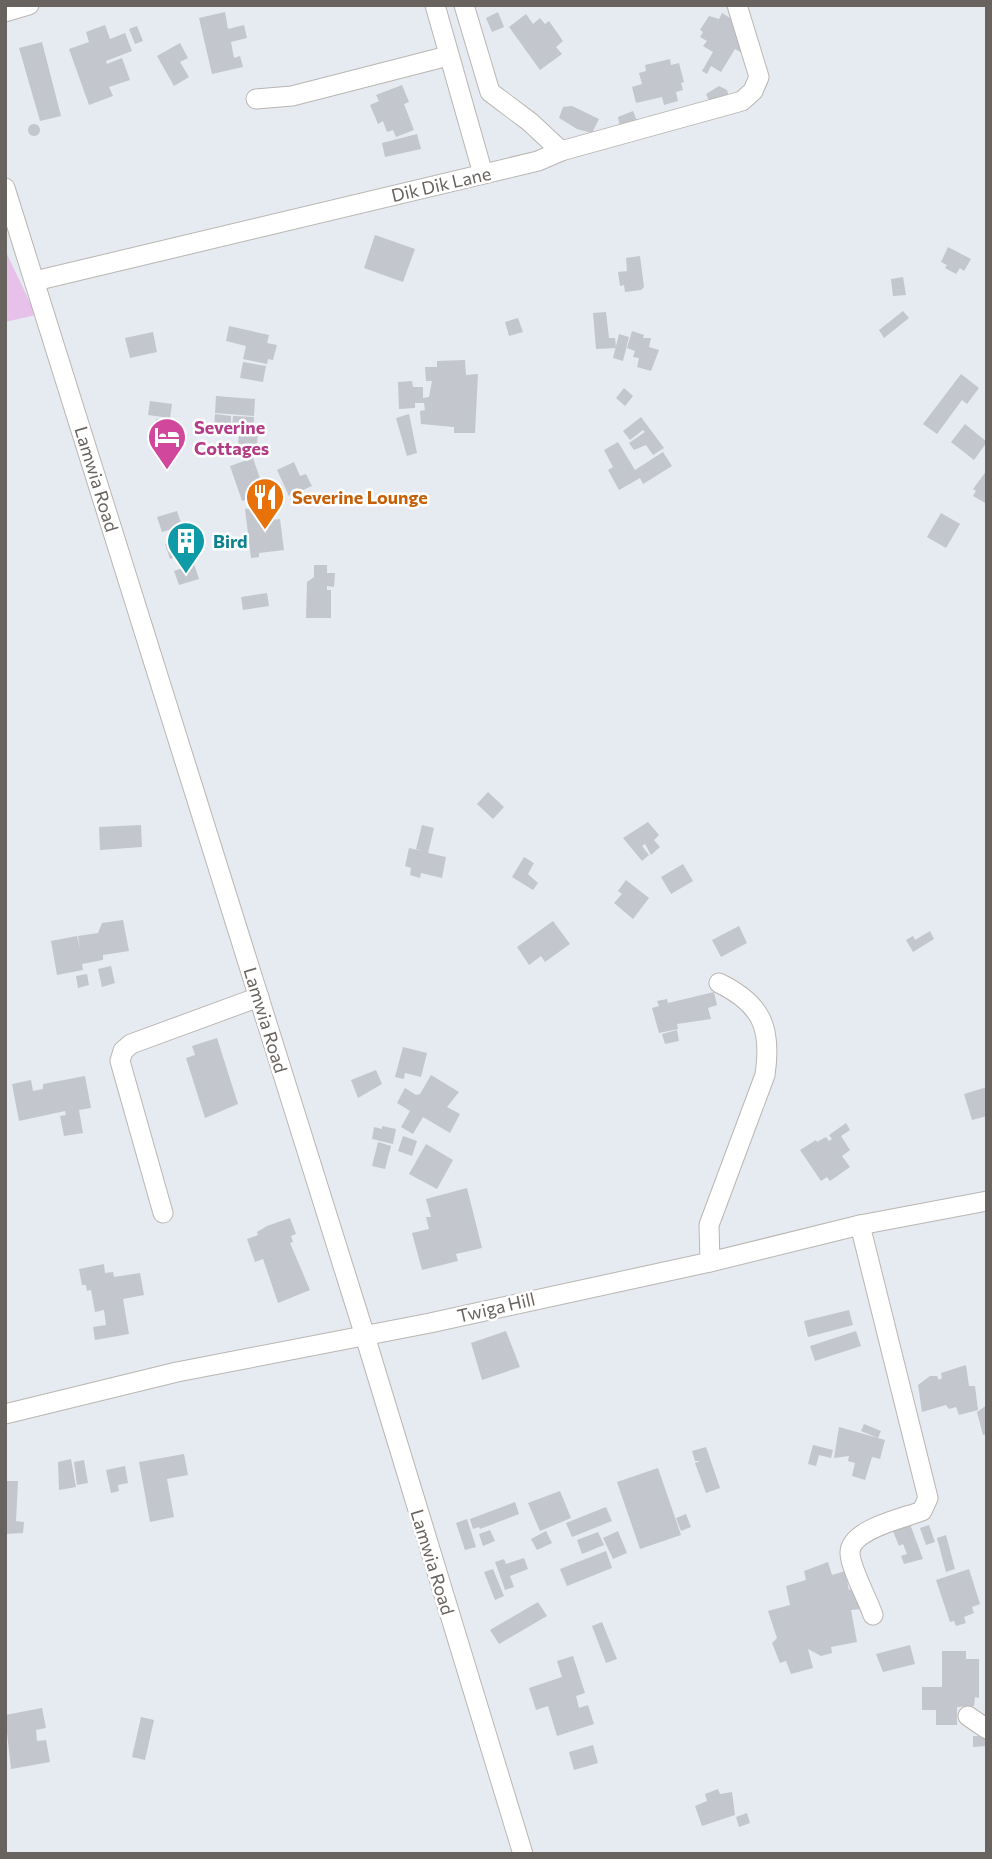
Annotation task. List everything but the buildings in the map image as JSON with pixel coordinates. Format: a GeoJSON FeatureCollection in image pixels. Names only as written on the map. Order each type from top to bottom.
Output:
{"type":"FeatureCollection","features":[{"type":"Feature","properties":{"kind":"street"},"geometry":{"type":"LineString","coordinates":[[5,12],[29,5]]}},
{"type":"Feature","properties":{"kind":"street"},"geometry":{"type":"LineString","coordinates":[[435,5],[483,174]]}},
{"type":"Feature","properties":{"kind":"street"},"geometry":{"type":"LineString","coordinates":[[464,5],[490,92],[530,122],[561,151]]}},
{"type":"Feature","properties":{"kind":"street","name":"Dik Dik Lane"},"geometry":{"type":"LineString","coordinates":[[35,281],[549,158],[561,151],[742,101],[753,91],[759,77],[737,5]]}},
{"type":"Feature","properties":{"kind":"street"},"geometry":{"type":"LineString","coordinates":[[256,99],[292,96],[448,56]]}},
{"type":"Feature","properties":{"kind":"street","name":"Lamwia Road"},"geometry":{"type":"LineString","coordinates":[[5,188],[365,1336],[523,1854]]}},
{"type":"Feature","properties":{"kind":"street"},"geometry":{"type":"LineString","coordinates":[[710,1262],[709,1225],[765,1075],[769,1049],[762,1021],[744,995],[719,983]]}},
{"type":"Feature","properties":{"kind":"street"},"geometry":{"type":"LineString","coordinates":[[163,1213],[120,1061],[123,1051],[131,1044],[259,997]]}},
{"type":"Feature","properties":{"kind":"street","name":"Twiga Hill"},"geometry":{"type":"LineString","coordinates":[[5,1414],[177,1372],[365,1336],[710,1262],[860,1225],[987,1201]]}},
{"type":"Feature","properties":{"kind":"street"},"geometry":{"type":"LineString","coordinates":[[860,1225],[928,1498],[922,1511],[863,1532],[853,1541],[849,1554],[873,1615]]}},
{"type":"Feature","properties":{"kind":"street"},"geometry":{"type":"LineString","coordinates":[[968,1716],[987,1729]]}},
{"type":"Feature","properties":{"kind":"shaded area"},"geometry":{"type":"Polygon","coordinates":[[[5,250],[36,315],[5,322],[5,250]]]}},
{"type":"Feature","properties":{"kind":"place","name":"Severine Cottages"},"geometry":{"type":"Point","coordinates":[167,471]}},
{"type":"Feature","properties":{"kind":"place","name":"Severine Lounge"},"geometry":{"type":"Point","coordinates":[265,531]}},
{"type":"Feature","properties":{"kind":"place","name":"Bird"},"geometry":{"type":"Point","coordinates":[186,575]}}]}
